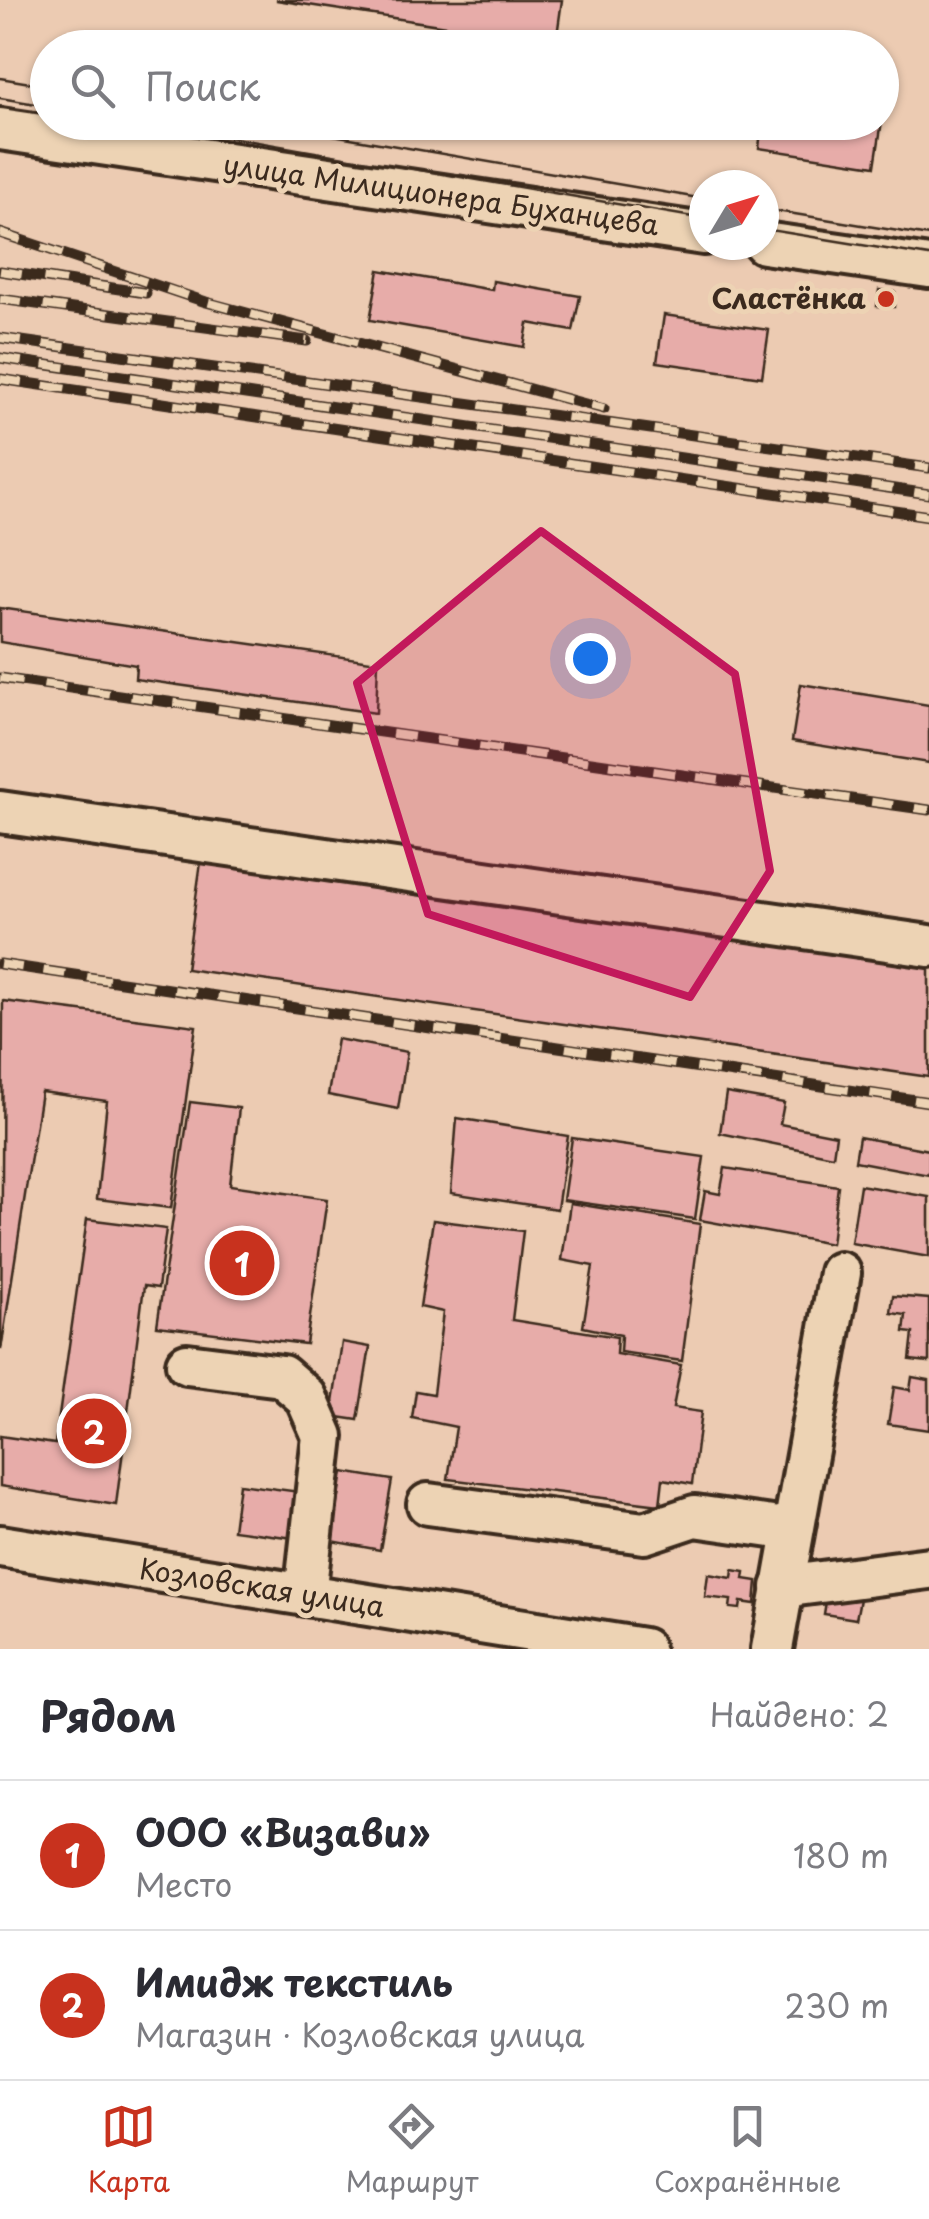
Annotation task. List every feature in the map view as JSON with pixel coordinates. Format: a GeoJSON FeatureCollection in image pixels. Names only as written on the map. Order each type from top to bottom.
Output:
{"type":"FeatureCollection","features":[{"type":"Feature","properties":{"kind":"street","name":"улица Милиционера Буханцева"},"geometry":{"type":"LineString","coordinates":[[0,129],[30,133]]}},
{"type":"Feature","properties":{"kind":"street","name":"улица Милиционера Буханцева"},"geometry":{"type":"LineString","coordinates":[[74,140],[689,232]]}},
{"type":"Feature","properties":{"kind":"street"},"geometry":{"type":"LineString","coordinates":[[779,244],[929,267]]}},
{"type":"Feature","properties":{"kind":"street"},"geometry":{"type":"LineString","coordinates":[[0,812],[929,946]]}},
{"type":"Feature","properties":{"kind":"street"},"geometry":{"type":"LineString","coordinates":[[772,1649],[840,1274]]}},
{"type":"Feature","properties":{"kind":"street"},"geometry":{"type":"LineString","coordinates":[[186,1364],[282,1376],[306,1397],[322,1436],[305,1595]]}},
{"type":"Feature","properties":{"kind":"street"},"geometry":{"type":"LineString","coordinates":[[428,1504],[644,1533],[695,1516],[793,1530]]}},
{"type":"Feature","properties":{"kind":"street","name":"Козловская улица"},"geometry":{"type":"LineString","coordinates":[[0,1546],[643,1649]]}},
{"type":"Feature","properties":{"kind":"street"},"geometry":{"type":"LineString","coordinates":[[782,1588],[929,1568]]}},
{"type":"Feature","properties":{"kind":"highlighted area"},"geometry":{"type":"Polygon","coordinates":[[[541,531],[735,674],[770,871],[690,997],[428,914],[357,683],[541,531]]]}},
{"type":"Feature","properties":{"kind":"building"},"geometry":{"type":"Polygon","coordinates":[[[276,0],[562,0],[558,30],[471,30],[276,0]]]}},
{"type":"Feature","properties":{"kind":"building"},"geometry":{"type":"Polygon","coordinates":[[[760,140],[879,140],[875,166],[759,148],[760,140]]]}},
{"type":"Feature","properties":{"kind":"building"},"geometry":{"type":"Polygon","coordinates":[[[379,270],[492,290],[493,281],[580,296],[573,331],[528,323],[524,347],[370,320],[379,270]]]}},
{"type":"Feature","properties":{"kind":"building","name":"Сластёнка"},"geometry":{"type":"Polygon","coordinates":[[[879,290],[895,292],[894,307],[877,306],[879,290]]]}},
{"type":"Feature","properties":{"kind":"building"},"geometry":{"type":"Polygon","coordinates":[[[664,315],[769,330],[762,377],[657,362],[664,315]]]}},
{"type":"Feature","properties":{"kind":"building"},"geometry":{"type":"Polygon","coordinates":[[[0,608],[378,662],[376,713],[135,679],[136,665],[0,642],[0,608]]]}},
{"type":"Feature","properties":{"kind":"building"},"geometry":{"type":"Polygon","coordinates":[[[801,684],[929,705],[929,763],[792,741],[801,684]]]}},
{"type":"Feature","properties":{"kind":"building"},"geometry":{"type":"Polygon","coordinates":[[[201,862],[929,968],[929,1077],[186,969],[201,862]]]}},
{"type":"Feature","properties":{"kind":"building"},"geometry":{"type":"Polygon","coordinates":[[[3,1001],[196,1026],[171,1208],[97,1199],[107,1101],[41,1092],[1,1350],[3,1001]]]}},
{"type":"Feature","properties":{"kind":"building"},"geometry":{"type":"Polygon","coordinates":[[[337,1039],[407,1052],[398,1109],[328,1095],[337,1039]]]}},
{"type":"Feature","properties":{"kind":"building"},"geometry":{"type":"Polygon","coordinates":[[[726,1093],[784,1103],[780,1124],[836,1135],[833,1156],[720,1133],[726,1093]]]}},
{"type":"Feature","properties":{"kind":"building"},"geometry":{"type":"Polygon","coordinates":[[[190,1102],[239,1108],[230,1185],[327,1199],[306,1344],[157,1326],[190,1102]]]}},
{"type":"Feature","properties":{"kind":"building"},"geometry":{"type":"Polygon","coordinates":[[[457,1118],[568,1136],[557,1209],[451,1193],[457,1118]]]}},
{"type":"Feature","properties":{"kind":"building"},"geometry":{"type":"Polygon","coordinates":[[[859,1137],[929,1150],[929,1175],[855,1161],[859,1137]]]}},
{"type":"Feature","properties":{"kind":"building"},"geometry":{"type":"Polygon","coordinates":[[[572,1138],[704,1157],[695,1219],[563,1200],[572,1138]]]}},
{"type":"Feature","properties":{"kind":"building"},"geometry":{"type":"Polygon","coordinates":[[[725,1168],[838,1186],[831,1244],[700,1220],[705,1191],[720,1194],[725,1168]]]}},
{"type":"Feature","properties":{"kind":"building"},"geometry":{"type":"Polygon","coordinates":[[[860,1185],[929,1197],[929,1257],[851,1243],[860,1185]]]}},
{"type":"Feature","properties":{"kind":"building"},"geometry":{"type":"Polygon","coordinates":[[[570,1203],[700,1224],[682,1361],[620,1352],[621,1335],[583,1327],[593,1266],[562,1260],[570,1203]]]}},
{"type":"Feature","properties":{"kind":"building"},"geometry":{"type":"Polygon","coordinates":[[[87,1219],[166,1229],[158,1288],[144,1286],[116,1505],[0,1486],[0,1436],[55,1444],[87,1219]]]}},
{"type":"Feature","properties":{"kind":"building"},"geometry":{"type":"Polygon","coordinates":[[[433,1220],[523,1231],[512,1320],[617,1337],[616,1354],[681,1365],[673,1408],[701,1412],[692,1484],[663,1479],[660,1505],[448,1479],[456,1427],[412,1418],[416,1391],[433,1394],[443,1312],[420,1307],[433,1220]]]}},
{"type":"Feature","properties":{"kind":"building"},"geometry":{"type":"Polygon","coordinates":[[[893,1296],[929,1299],[929,1362],[910,1360],[913,1333],[904,1332],[906,1315],[891,1313],[893,1296]]]}},
{"type":"Feature","properties":{"kind":"building"},"geometry":{"type":"Polygon","coordinates":[[[342,1342],[370,1347],[358,1420],[331,1416],[342,1342]]]}},
{"type":"Feature","properties":{"kind":"building"},"geometry":{"type":"Polygon","coordinates":[[[912,1377],[929,1380],[929,1430],[888,1424],[894,1387],[910,1390],[912,1377]]]}},
{"type":"Feature","properties":{"kind":"building"},"geometry":{"type":"Polygon","coordinates":[[[343,1472],[392,1480],[380,1550],[332,1541],[343,1472]]]}},
{"type":"Feature","properties":{"kind":"building"},"geometry":{"type":"Polygon","coordinates":[[[239,1484],[300,1492],[294,1538],[233,1530],[239,1484]]]}},
{"type":"Feature","properties":{"kind":"building"},"geometry":{"type":"Polygon","coordinates":[[[733,1570],[745,1572],[744,1579],[757,1581],[755,1604],[741,1602],[740,1609],[730,1608],[731,1600],[705,1597],[708,1574],[732,1578],[733,1570]]]}},
{"type":"Feature","properties":{"kind":"building"},"geometry":{"type":"Polygon","coordinates":[[[828,1589],[861,1594],[856,1619],[824,1614],[828,1589]]]}},
{"type":"Feature","properties":{"kind":"tram line"},"geometry":{"type":"LineString","coordinates":[[0,78],[30,83]]}},
{"type":"Feature","properties":{"kind":"tram line"},"geometry":{"type":"LineString","coordinates":[[0,98],[30,103]]}},
{"type":"Feature","properties":{"kind":"tram line"},"geometry":{"type":"LineString","coordinates":[[246,140],[689,216]]}},
{"type":"Feature","properties":{"kind":"tram line"},"geometry":{"type":"LineString","coordinates":[[362,140],[689,196]]}},
{"type":"Feature","properties":{"kind":"tram line"},"geometry":{"type":"LineString","coordinates":[[779,211],[929,236]]}},
{"type":"Feature","properties":{"kind":"tram line"},"geometry":{"type":"LineString","coordinates":[[779,231],[929,256]]}},
{"type":"Feature","properties":{"kind":"railway"},"geometry":{"type":"LineString","coordinates":[[0,233],[206,302],[604,409]]}},
{"type":"Feature","properties":{"kind":"railway"},"geometry":{"type":"LineString","coordinates":[[0,271],[146,293]]}},
{"type":"Feature","properties":{"kind":"railway"},"geometry":{"type":"LineString","coordinates":[[0,299],[307,341]]}},
{"type":"Feature","properties":{"kind":"railway"},"geometry":{"type":"LineString","coordinates":[[0,338],[929,468]]}},
{"type":"Feature","properties":{"kind":"railway"},"geometry":{"type":"LineString","coordinates":[[0,358],[929,494]]}},
{"type":"Feature","properties":{"kind":"railway"},"geometry":{"type":"LineString","coordinates":[[0,379],[929,516]]}},
{"type":"Feature","properties":{"kind":"railway"},"geometry":{"type":"LineString","coordinates":[[0,678],[929,810]]}},
{"type":"Feature","properties":{"kind":"railway"},"geometry":{"type":"LineString","coordinates":[[0,964],[929,1102]]}},
{"type":"Feature","properties":{"kind":"place","name":"Сластёнка"},"geometry":{"type":"Point","coordinates":[886,299]}},
{"type":"Feature","properties":{"kind":"place","name":"ООО «Визави»"},"geometry":{"type":"Point","coordinates":[242,1263]}},
{"type":"Feature","properties":{"kind":"place","name":"Имидж текстиль"},"geometry":{"type":"Point","coordinates":[94,1431]}}]}
